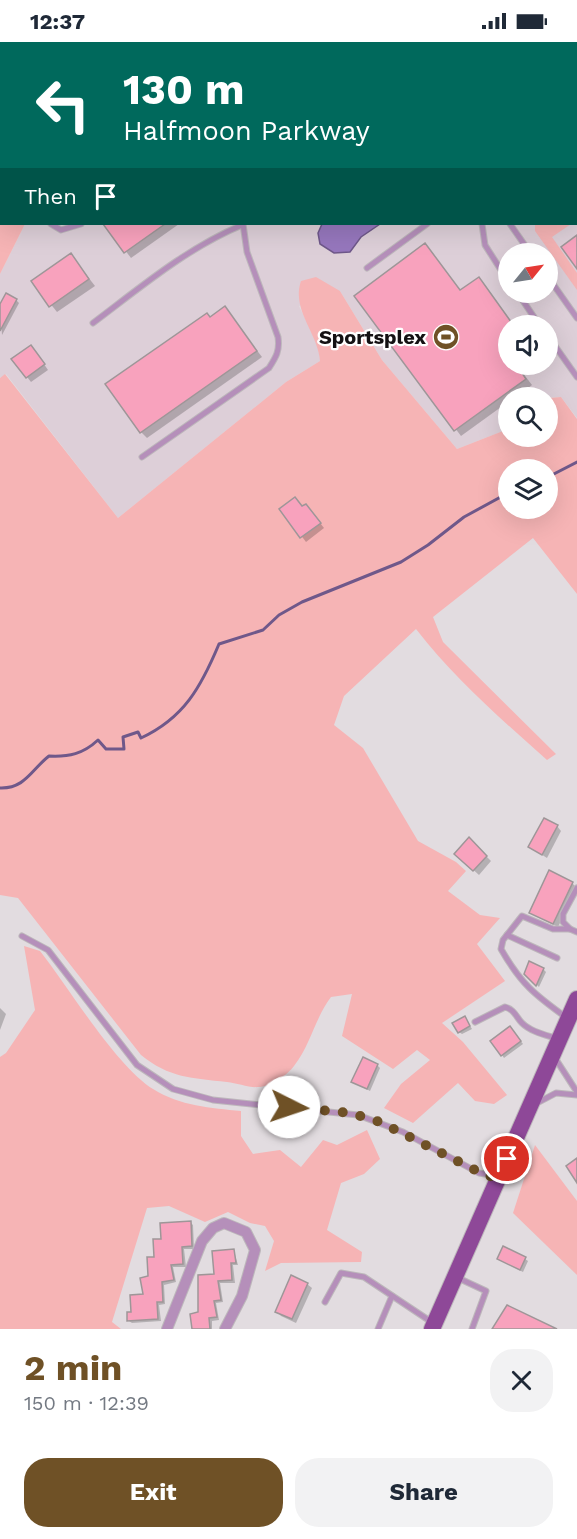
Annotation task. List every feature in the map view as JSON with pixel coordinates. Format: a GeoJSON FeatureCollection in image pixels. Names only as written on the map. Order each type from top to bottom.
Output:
{"type":"FeatureCollection","features":[{"type":"Feature","properties":{"kind":"main road"},"geometry":{"type":"LineString","coordinates":[[433,1326],[577,999]]}},
{"type":"Feature","properties":{"kind":"street"},"geometry":{"type":"LineString","coordinates":[[167,1329],[202,1241],[213,1228],[224,1223],[246,1232],[255,1250],[242,1296],[225,1329]]}},
{"type":"Feature","properties":{"kind":"lane"},"geometry":{"type":"LineString","coordinates":[[53,225],[61,230],[78,225]]}},
{"type":"Feature","properties":{"kind":"lane"},"geometry":{"type":"LineString","coordinates":[[93,323],[176,262],[214,237],[240,225]]}},
{"type":"Feature","properties":{"kind":"lane"},"geometry":{"type":"LineString","coordinates":[[142,457],[268,368],[277,356],[280,347],[278,337],[246,252],[242,225]]}},
{"type":"Feature","properties":{"kind":"lane"},"geometry":{"type":"LineString","coordinates":[[367,268],[426,225]]}},
{"type":"Feature","properties":{"kind":"lane"},"geometry":{"type":"LineString","coordinates":[[482,225],[485,245],[498,265]]}},
{"type":"Feature","properties":{"kind":"lane"},"geometry":{"type":"LineString","coordinates":[[511,225],[523,243]]}},
{"type":"Feature","properties":{"kind":"lane"},"geometry":{"type":"LineString","coordinates":[[558,291],[577,318]]}},
{"type":"Feature","properties":{"kind":"lane"},"geometry":{"type":"LineString","coordinates":[[558,350],[577,377]]}},
{"type":"Feature","properties":{"kind":"lane"},"geometry":{"type":"LineString","coordinates":[[576,888],[563,914],[563,922],[577,932]]}},
{"type":"Feature","properties":{"kind":"lane"},"geometry":{"type":"LineString","coordinates":[[568,1019],[527,988],[501,949],[507,935],[522,916],[553,929],[570,929]]}},
{"type":"Feature","properties":{"kind":"lane"},"geometry":{"type":"LineString","coordinates":[[507,935],[557,958]]}},
{"type":"Feature","properties":{"kind":"lane"},"geometry":{"type":"LineString","coordinates":[[22,936],[48,950],[137,1065],[173,1089],[213,1100],[358,1115],[403,1132],[479,1173],[499,1177]]}},
{"type":"Feature","properties":{"kind":"lane"},"geometry":{"type":"LineString","coordinates":[[475,1022],[505,1007],[512,1010],[523,1023],[556,1047],[577,1093],[556,1093],[530,1107]]}},
{"type":"Feature","properties":{"kind":"lane"},"geometry":{"type":"LineString","coordinates":[[325,1302],[341,1273],[364,1277],[433,1326]]}},
{"type":"Feature","properties":{"kind":"lane"},"geometry":{"type":"LineString","coordinates":[[455,1277],[486,1291],[472,1329]]}},
{"type":"Feature","properties":{"kind":"lane"},"geometry":{"type":"LineString","coordinates":[[378,1329],[392,1296]]}},
{"type":"Feature","properties":{"kind":"shaded area"},"geometry":{"type":"Polygon","coordinates":[[[0,225],[24,225],[0,274],[0,225]]]}},
{"type":"Feature","properties":{"kind":"shaded area"},"geometry":{"type":"Polygon","coordinates":[[[24,225],[577,225],[577,418],[561,397],[558,397],[558,387],[498,387],[498,433],[457,449],[382,360],[340,291],[299,306],[319,346],[320,361],[286,382],[118,518],[6,374],[0,378],[0,274],[24,225]]]}},
{"type":"Feature","properties":{"kind":"shaded area"},"geometry":{"type":"Polygon","coordinates":[[[322,225],[379,225],[361,237],[350,252],[334,253],[320,244],[318,233],[322,225]]]}},
{"type":"Feature","properties":{"kind":"shaded area"},"geometry":{"type":"Polygon","coordinates":[[[535,225],[570,225],[552,237],[556,243],[544,243],[535,231],[535,225]]]}},
{"type":"Feature","properties":{"kind":"shaded area"},"geometry":{"type":"Polygon","coordinates":[[[558,246],[577,273],[577,290],[558,263],[558,246]]]}},
{"type":"Feature","properties":{"kind":"shaded area"},"geometry":{"type":"Polygon","coordinates":[[[316,277],[340,291],[382,360],[457,449],[498,433],[498,447],[558,447],[558,397],[561,397],[577,419],[577,594],[533,538],[433,617],[443,642],[556,754],[547,760],[530,745],[462,681],[416,629],[344,696],[334,725],[363,748],[418,841],[456,862],[466,871],[448,891],[480,915],[500,918],[477,944],[505,981],[442,1023],[463,1042],[507,1095],[494,1104],[475,1101],[458,1083],[413,1123],[384,1108],[401,1084],[430,1060],[417,1050],[393,1069],[342,1036],[352,994],[331,997],[300,1058],[279,1080],[255,1087],[181,1076],[151,1063],[141,1055],[18,898],[0,895],[0,378],[5,374],[118,518],[286,382],[320,361],[315,341],[302,312],[299,292],[301,281],[316,277]]]}},
{"type":"Feature","properties":{"kind":"shaded area"},"geometry":{"type":"Polygon","coordinates":[[[24,946],[40,951],[109,1045],[139,1078],[153,1089],[185,1103],[241,1111],[241,1136],[253,1154],[280,1150],[301,1167],[323,1140],[337,1145],[367,1130],[380,1159],[364,1174],[341,1183],[327,1230],[362,1252],[361,1262],[281,1263],[265,1271],[274,1241],[265,1226],[250,1223],[228,1212],[205,1222],[169,1206],[147,1208],[112,1322],[121,1329],[0,1329],[0,1057],[6,1053],[35,1010],[24,946]]]}},
{"type":"Feature","properties":{"kind":"shaded area"},"geometry":{"type":"Polygon","coordinates":[[[535,1145],[577,1201],[577,1275],[513,1213],[535,1145]]]}},
{"type":"Feature","properties":{"kind":"building"},"geometry":{"type":"Polygon","coordinates":[[[104,225],[164,225],[124,253],[104,225]]]}},
{"type":"Feature","properties":{"kind":"building"},"geometry":{"type":"Polygon","coordinates":[[[577,235],[577,269],[561,247],[577,235]]]}},
{"type":"Feature","properties":{"kind":"building","name":"Sportsplex"},"geometry":{"type":"Polygon","coordinates":[[[425,243],[460,290],[479,277],[506,315],[498,315],[498,375],[523,375],[526,379],[515,387],[498,387],[498,399],[454,431],[354,296],[425,243]]]}},
{"type":"Feature","properties":{"kind":"building"},"geometry":{"type":"Polygon","coordinates":[[[71,253],[89,279],[49,307],[31,281],[71,253]]]}},
{"type":"Feature","properties":{"kind":"building"},"geometry":{"type":"Polygon","coordinates":[[[6,293],[17,299],[0,331],[0,304],[6,293]]]}},
{"type":"Feature","properties":{"kind":"building"},"geometry":{"type":"Polygon","coordinates":[[[225,306],[257,351],[140,433],[105,384],[207,313],[210,317],[225,306]]]}},
{"type":"Feature","properties":{"kind":"building"},"geometry":{"type":"Polygon","coordinates":[[[31,345],[45,364],[26,378],[11,359],[31,345]]]}},
{"type":"Feature","properties":{"kind":"building"},"geometry":{"type":"Polygon","coordinates":[[[295,497],[302,506],[306,504],[321,523],[300,538],[279,509],[295,497]]]}},
{"type":"Feature","properties":{"kind":"building"},"geometry":{"type":"Polygon","coordinates":[[[544,818],[558,825],[542,855],[528,847],[544,818]]]}},
{"type":"Feature","properties":{"kind":"building"},"geometry":{"type":"Polygon","coordinates":[[[469,837],[487,856],[473,871],[454,854],[469,837]]]}},
{"type":"Feature","properties":{"kind":"building"},"geometry":{"type":"Polygon","coordinates":[[[549,870],[573,882],[553,924],[529,913],[549,870]]]}},
{"type":"Feature","properties":{"kind":"building"},"geometry":{"type":"Polygon","coordinates":[[[529,961],[544,968],[536,986],[524,974],[529,961]]]}},
{"type":"Feature","properties":{"kind":"building"},"geometry":{"type":"Polygon","coordinates":[[[465,1016],[470,1026],[458,1033],[452,1023],[465,1016]]]}},
{"type":"Feature","properties":{"kind":"building"},"geometry":{"type":"Polygon","coordinates":[[[510,1026],[521,1041],[501,1056],[490,1041],[510,1026]]]}},
{"type":"Feature","properties":{"kind":"building"},"geometry":{"type":"Polygon","coordinates":[[[363,1057],[378,1064],[367,1089],[351,1082],[363,1057]]]}},
{"type":"Feature","properties":{"kind":"building"},"geometry":{"type":"Polygon","coordinates":[[[577,1158],[577,1183],[566,1166],[577,1158]]]}},
{"type":"Feature","properties":{"kind":"building"},"geometry":{"type":"Polygon","coordinates":[[[191,1221],[192,1246],[182,1247],[183,1264],[171,1265],[174,1280],[162,1282],[163,1302],[157,1302],[158,1319],[127,1321],[127,1312],[131,1312],[130,1295],[143,1294],[140,1278],[148,1276],[147,1257],[154,1257],[153,1239],[161,1239],[160,1223],[191,1221]]]}},
{"type":"Feature","properties":{"kind":"building"},"geometry":{"type":"Polygon","coordinates":[[[503,1246],[526,1257],[520,1270],[497,1259],[503,1246]]]}},
{"type":"Feature","properties":{"kind":"building"},"geometry":{"type":"Polygon","coordinates":[[[234,1249],[236,1263],[231,1263],[232,1280],[218,1281],[221,1300],[214,1301],[217,1317],[209,1318],[210,1329],[192,1329],[190,1314],[198,1312],[198,1275],[214,1274],[212,1251],[234,1249]]]}},
{"type":"Feature","properties":{"kind":"building"},"geometry":{"type":"Polygon","coordinates":[[[291,1275],[308,1283],[292,1319],[275,1312],[291,1275]]]}},
{"type":"Feature","properties":{"kind":"building"},"geometry":{"type":"Polygon","coordinates":[[[507,1305],[557,1329],[492,1329],[507,1305]]]}},
{"type":"Feature","properties":{"kind":"waterway"},"geometry":{"type":"LineString","coordinates":[[558,472],[577,462]]}},
{"type":"Feature","properties":{"kind":"waterway"},"geometry":{"type":"LineString","coordinates":[[0,788],[22,782],[49,756],[75,754],[87,749],[98,740],[106,749],[124,749],[123,737],[138,732],[141,738],[156,730],[180,711],[198,687],[219,644],[263,630],[279,615],[302,602],[401,562],[428,545],[464,517],[498,498]]}},
{"type":"Feature","properties":{"kind":"place","name":"Sportsplex"},"geometry":{"type":"Point","coordinates":[446,337]}},
{"type":"Feature","properties":{"kind":"route"},"geometry":{"type":"LineString","coordinates":[[289,1107],[350,1113],[369,1118],[419,1140],[487,1176],[499,1177],[507,1159]]}}]}
